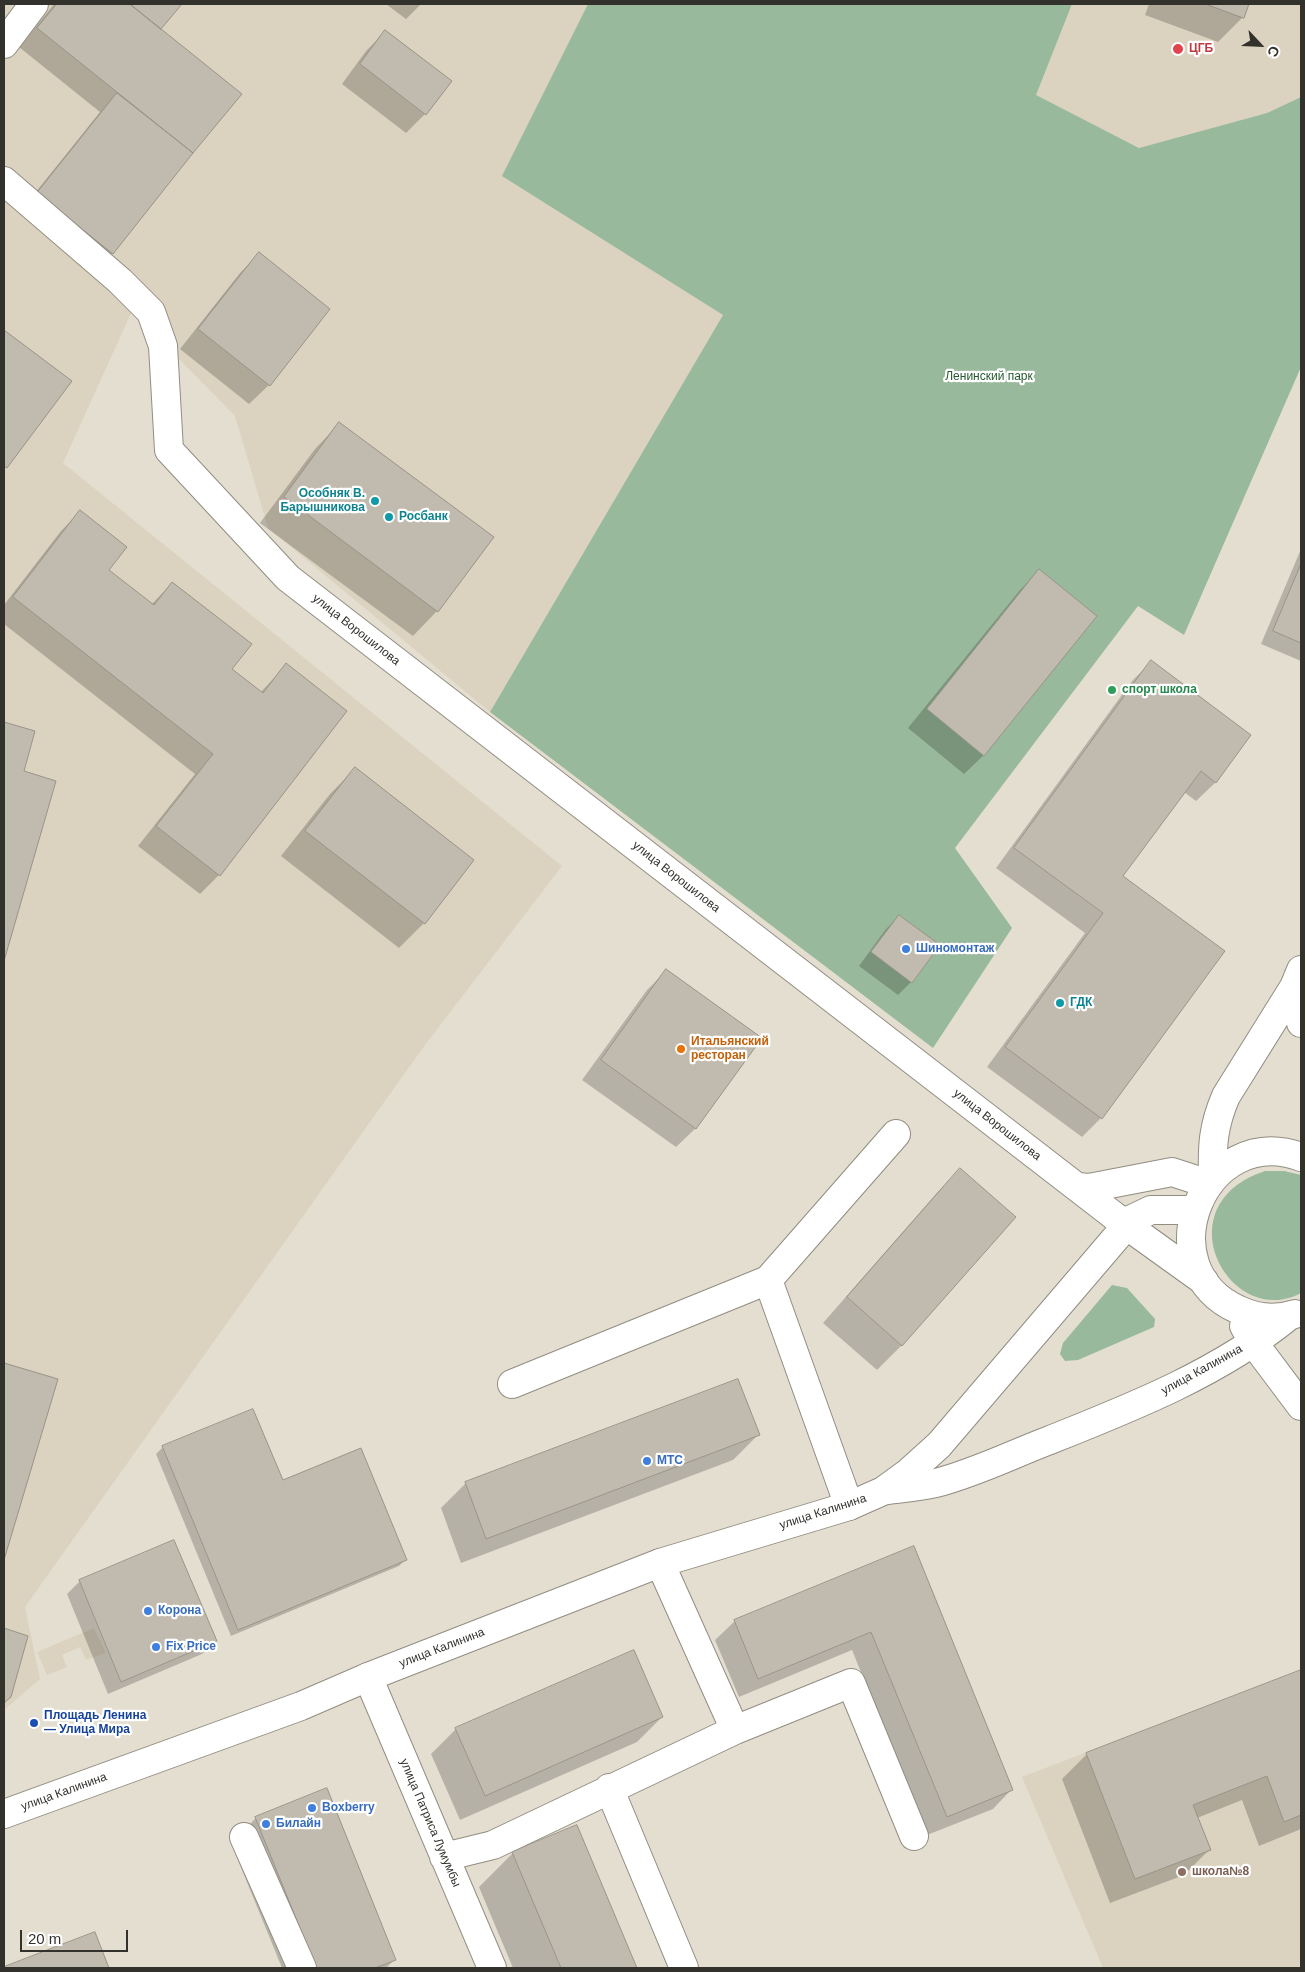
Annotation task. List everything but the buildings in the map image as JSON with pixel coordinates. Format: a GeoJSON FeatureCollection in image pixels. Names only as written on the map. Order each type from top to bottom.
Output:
{"type":"FeatureCollection","features":[{"type":"Feature","properties":{"kind":"main road"},"geometry":{"type":"LineString","coordinates":[[4,44],[34,4]]}},
{"type":"Feature","properties":{"kind":"main road","name":"улица Ворошилова"},"geometry":{"type":"LineString","coordinates":[[4,180],[120,281],[151,312],[163,346],[169,450],[288,578],[1126,1224],[1204,1281]]}},
{"type":"Feature","properties":{"kind":"main road"},"geometry":{"type":"LineString","coordinates":[[1211,1181],[1213,1137],[1226,1096],[1300,974]]}},
{"type":"Feature","properties":{"kind":"main road"},"geometry":{"type":"LineString","coordinates":[[1300,974],[1296,993],[1301,1024]]}},
{"type":"Feature","properties":{"kind":"main road"},"geometry":{"type":"LineString","coordinates":[[512,1384],[768,1280],[896,1134]]}},
{"type":"Feature","properties":{"kind":"main road"},"geometry":{"type":"LineString","coordinates":[[1295,1314],[1260,1316],[1234,1308],[1217,1296],[1204,1281],[1191,1248],[1190,1232],[1194,1210],[1211,1181],[1226,1166],[1241,1158],[1267,1152],[1299,1155]]}},
{"type":"Feature","properties":{"kind":"main road"},"geometry":{"type":"LineString","coordinates":[[1078,1187],[1089,1188],[1172,1172],[1211,1181]]}},
{"type":"Feature","properties":{"kind":"main road"},"geometry":{"type":"LineString","coordinates":[[1126,1224],[1151,1210],[1194,1210]]}},
{"type":"Feature","properties":{"kind":"main road","name":"улица Калинина"},"geometry":{"type":"LineString","coordinates":[[4,1814],[301,1706],[368,1677],[660,1563],[849,1506],[883,1491],[916,1466],[939,1445],[1126,1224]]}},
{"type":"Feature","properties":{"kind":"main road"},"geometry":{"type":"LineString","coordinates":[[768,1280],[849,1506]]}},
{"type":"Feature","properties":{"kind":"main road"},"geometry":{"type":"LineString","coordinates":[[1234,1308],[1253,1342],[1301,1406]]}},
{"type":"Feature","properties":{"kind":"main road","name":"улица Калинина"},"geometry":{"type":"LineString","coordinates":[[883,1491],[936,1483],[1102,1419],[1186,1381],[1253,1342],[1295,1314]]}},
{"type":"Feature","properties":{"kind":"main road"},"geometry":{"type":"LineString","coordinates":[[660,1563],[735,1730]]}},
{"type":"Feature","properties":{"kind":"main road","name":"улица Патриса Лумумбы"},"geometry":{"type":"LineString","coordinates":[[368,1677],[492,1968]]}},
{"type":"Feature","properties":{"kind":"main road"},"geometry":{"type":"LineString","coordinates":[[444,1857],[493,1845],[609,1788],[735,1730],[850,1683],[914,1836]]}},
{"type":"Feature","properties":{"kind":"main road"},"geometry":{"type":"LineString","coordinates":[[609,1788],[684,1968]]}},
{"type":"Feature","properties":{"kind":"main road"},"geometry":{"type":"LineString","coordinates":[[244,1837],[302,1968]]}},
{"type":"Feature","properties":{"kind":"shaded area"},"geometry":{"type":"Polygon","coordinates":[[[4,4],[588,4],[503,176],[723,315],[490,712],[268,528],[235,416],[132,311],[63,463],[562,866],[422,1049],[25,1607],[40,1679],[4,1710],[4,4]]]}},
{"type":"Feature","properties":{"kind":"shaded area","name":"ЦГБ"},"geometry":{"type":"Polygon","coordinates":[[[1072,4],[1301,4],[1301,97],[1267,113],[1139,148],[1035,95],[1072,4]]]}},
{"type":"Feature","properties":{"kind":"shaded area"},"geometry":{"type":"Polygon","coordinates":[[[94,1628],[106,1653],[86,1660],[80,1647],[62,1655],[67,1667],[47,1675],[37,1652],[94,1628]]]}},
{"type":"Feature","properties":{"kind":"shaded area","name":"школа№8"},"geometry":{"type":"Polygon","coordinates":[[[1301,1670],[1301,1968],[1103,1968],[1022,1777],[1301,1670]]]}},
{"type":"Feature","properties":{"kind":"green space","name":"Ленинский парк"},"geometry":{"type":"Polygon","coordinates":[[[588,4],[1072,4],[1036,95],[1139,148],[1267,113],[1301,97],[1301,367],[1184,635],[1138,606],[955,848],[1012,928],[933,1048],[490,712],[723,315],[502,176],[588,4]]]}},
{"type":"Feature","properties":{"kind":"green space"},"geometry":{"type":"Polygon","coordinates":[[[1265,1171],[1284,1171],[1301,1175],[1301,1293],[1275,1300],[1251,1295],[1231,1280],[1217,1259],[1212,1235],[1217,1210],[1234,1188],[1265,1171]]]}},
{"type":"Feature","properties":{"kind":"green space"},"geometry":{"type":"Polygon","coordinates":[[[1112,1285],[1127,1288],[1155,1319],[1154,1327],[1078,1360],[1065,1361],[1060,1354],[1063,1343],[1112,1285]]]}},
{"type":"Feature","properties":{"kind":"place","name":"ЦГБ"},"geometry":{"type":"Point","coordinates":[1178,49]}},
{"type":"Feature","properties":{"kind":"place","name":"Особняк В. Барышникова"},"geometry":{"type":"Point","coordinates":[375,501]}},
{"type":"Feature","properties":{"kind":"place","name":"Росбанк"},"geometry":{"type":"Point","coordinates":[389,517]}},
{"type":"Feature","properties":{"kind":"place","name":"спорт школа"},"geometry":{"type":"Point","coordinates":[1112,690]}},
{"type":"Feature","properties":{"kind":"place","name":"Шиномонтаж"},"geometry":{"type":"Point","coordinates":[906,949]}},
{"type":"Feature","properties":{"kind":"place","name":"ГДК"},"geometry":{"type":"Point","coordinates":[1060,1003]}},
{"type":"Feature","properties":{"kind":"place","name":"Итальянский ресторан"},"geometry":{"type":"Point","coordinates":[681,1049]}},
{"type":"Feature","properties":{"kind":"place","name":"МТС"},"geometry":{"type":"Point","coordinates":[647,1461]}},
{"type":"Feature","properties":{"kind":"place","name":"Корона"},"geometry":{"type":"Point","coordinates":[148,1611]}},
{"type":"Feature","properties":{"kind":"place","name":"Fix Price"},"geometry":{"type":"Point","coordinates":[156,1647]}},
{"type":"Feature","properties":{"kind":"place","name":"Площадь Ленина — Улица Мира"},"geometry":{"type":"Point","coordinates":[34,1723]}},
{"type":"Feature","properties":{"kind":"place","name":"Boxberry"},"geometry":{"type":"Point","coordinates":[312,1808]}},
{"type":"Feature","properties":{"kind":"place","name":"Билайн"},"geometry":{"type":"Point","coordinates":[266,1824]}},
{"type":"Feature","properties":{"kind":"place","name":"школа№8"},"geometry":{"type":"Point","coordinates":[1182,1872]}}]}
